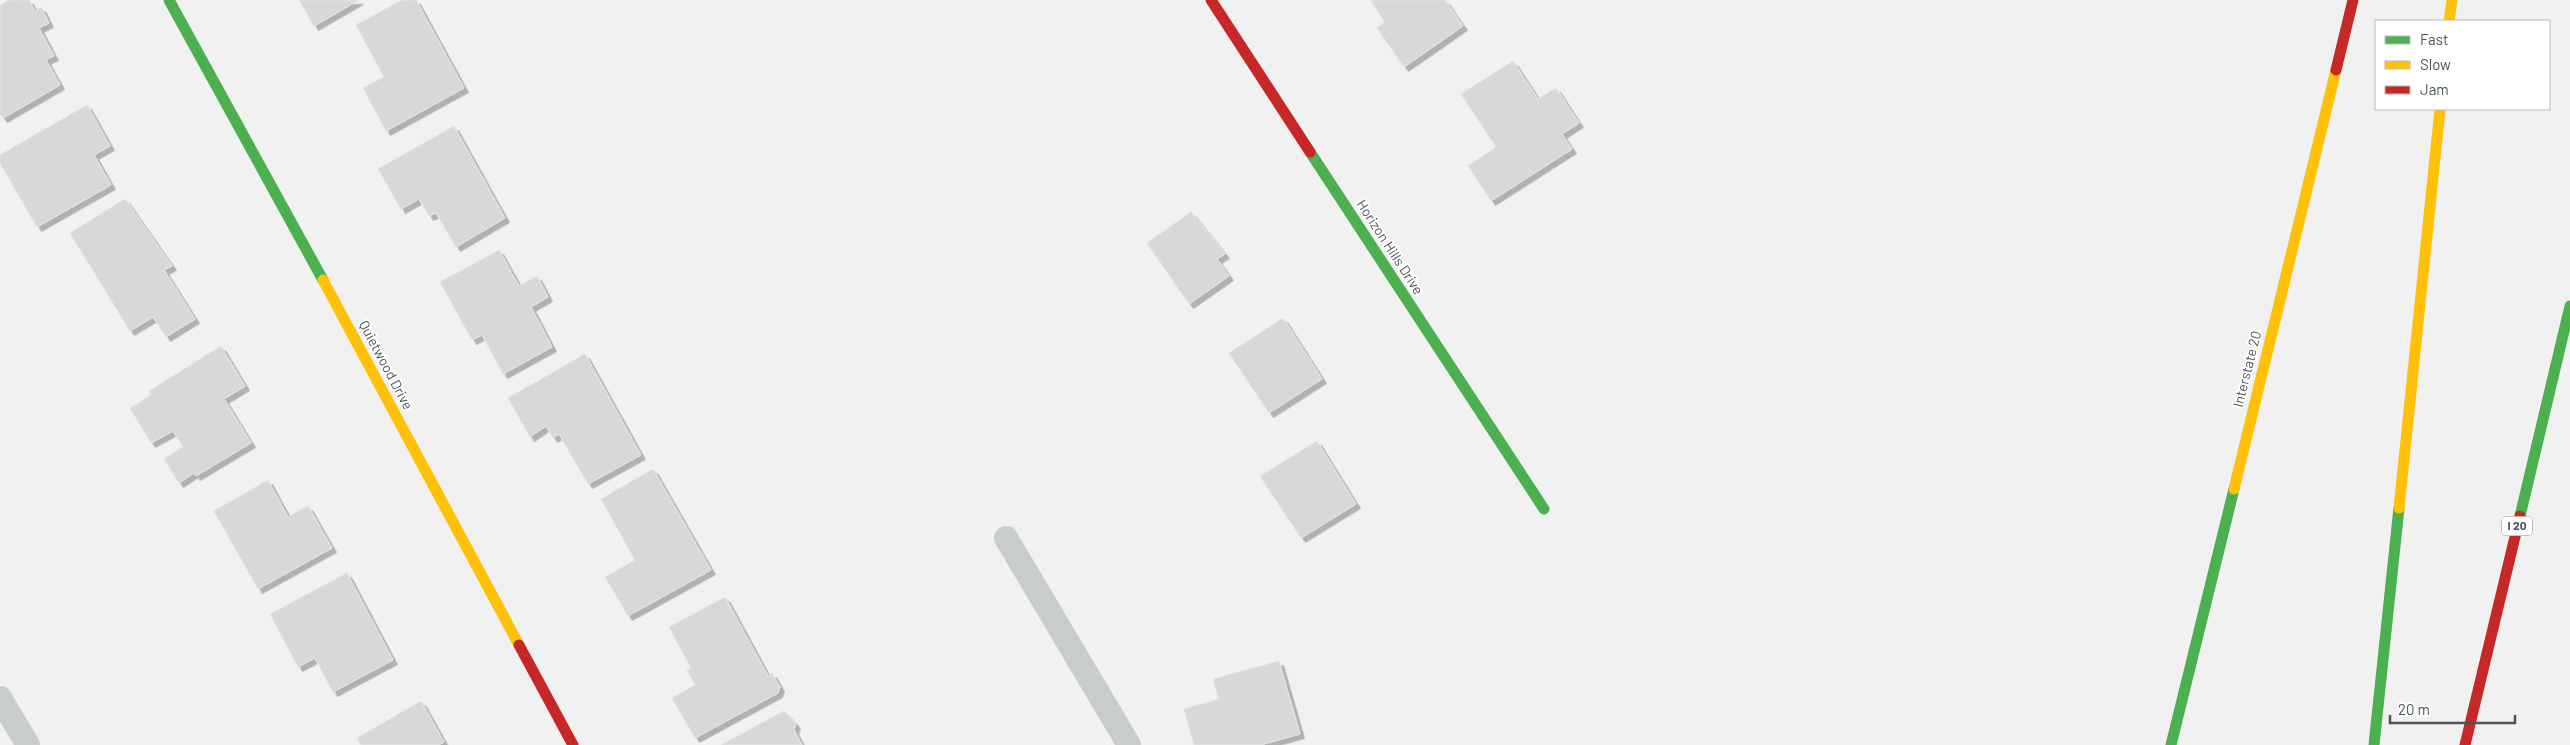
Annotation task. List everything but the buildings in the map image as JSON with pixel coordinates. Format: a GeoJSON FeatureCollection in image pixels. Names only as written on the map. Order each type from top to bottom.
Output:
{"type":"FeatureCollection","features":[{"type":"Feature","properties":{"kind":"main road","name":"Quietwood Drive"},"geometry":{"type":"LineString","coordinates":[[169,0],[258,158],[573,745]]}},
{"type":"Feature","properties":{"kind":"main road","name":"Horizon Hills Drive"},"geometry":{"type":"LineString","coordinates":[[1211,0],[1544,510]]}},
{"type":"Feature","properties":{"kind":"main road","name":"Interstate 20"},"geometry":{"type":"LineString","coordinates":[[2171,745],[2353,0]]}},
{"type":"Feature","properties":{"kind":"main road"},"geometry":{"type":"LineString","coordinates":[[2449,20],[2452,0]]}},
{"type":"Feature","properties":{"kind":"main road"},"geometry":{"type":"LineString","coordinates":[[2374,745],[2440,110]]}},
{"type":"Feature","properties":{"kind":"main road","name":"I 20"},"geometry":{"type":"LineString","coordinates":[[2465,745],[2570,306]]}},
{"type":"Feature","properties":{"kind":"lane"},"geometry":{"type":"LineString","coordinates":[[1006,538],[1129,745]]}},
{"type":"Feature","properties":{"kind":"lane"},"geometry":{"type":"LineString","coordinates":[[0,698],[28,745]]}},
{"type":"Feature","properties":{"kind":"traffic: fast"},"geometry":{"type":"LineString","coordinates":[[169,0],[323,280]]}},
{"type":"Feature","properties":{"kind":"traffic: fast"},"geometry":{"type":"LineString","coordinates":[[1310,152],[1544,509]]}},
{"type":"Feature","properties":{"kind":"traffic: fast"},"geometry":{"type":"LineString","coordinates":[[2520,516],[2570,306]]}},
{"type":"Feature","properties":{"kind":"traffic: fast"},"geometry":{"type":"LineString","coordinates":[[2171,745],[2234,489]]}},
{"type":"Feature","properties":{"kind":"traffic: fast"},"geometry":{"type":"LineString","coordinates":[[2374,745],[2399,508]]}},
{"type":"Feature","properties":{"kind":"traffic: slow"},"geometry":{"type":"LineString","coordinates":[[2449,20],[2452,0]]}},
{"type":"Feature","properties":{"kind":"traffic: slow"},"geometry":{"type":"LineString","coordinates":[[2234,489],[2336,70]]}},
{"type":"Feature","properties":{"kind":"traffic: slow"},"geometry":{"type":"LineString","coordinates":[[2399,508],[2440,110]]}},
{"type":"Feature","properties":{"kind":"traffic: slow"},"geometry":{"type":"LineString","coordinates":[[323,280],[519,645]]}},
{"type":"Feature","properties":{"kind":"traffic: jam"},"geometry":{"type":"LineString","coordinates":[[1211,0],[1310,152]]}},
{"type":"Feature","properties":{"kind":"traffic: jam"},"geometry":{"type":"LineString","coordinates":[[2336,70],[2353,0]]}},
{"type":"Feature","properties":{"kind":"traffic: jam"},"geometry":{"type":"LineString","coordinates":[[2465,745],[2520,516]]}},
{"type":"Feature","properties":{"kind":"traffic: jam"},"geometry":{"type":"LineString","coordinates":[[519,645],[573,745]]}}]}
